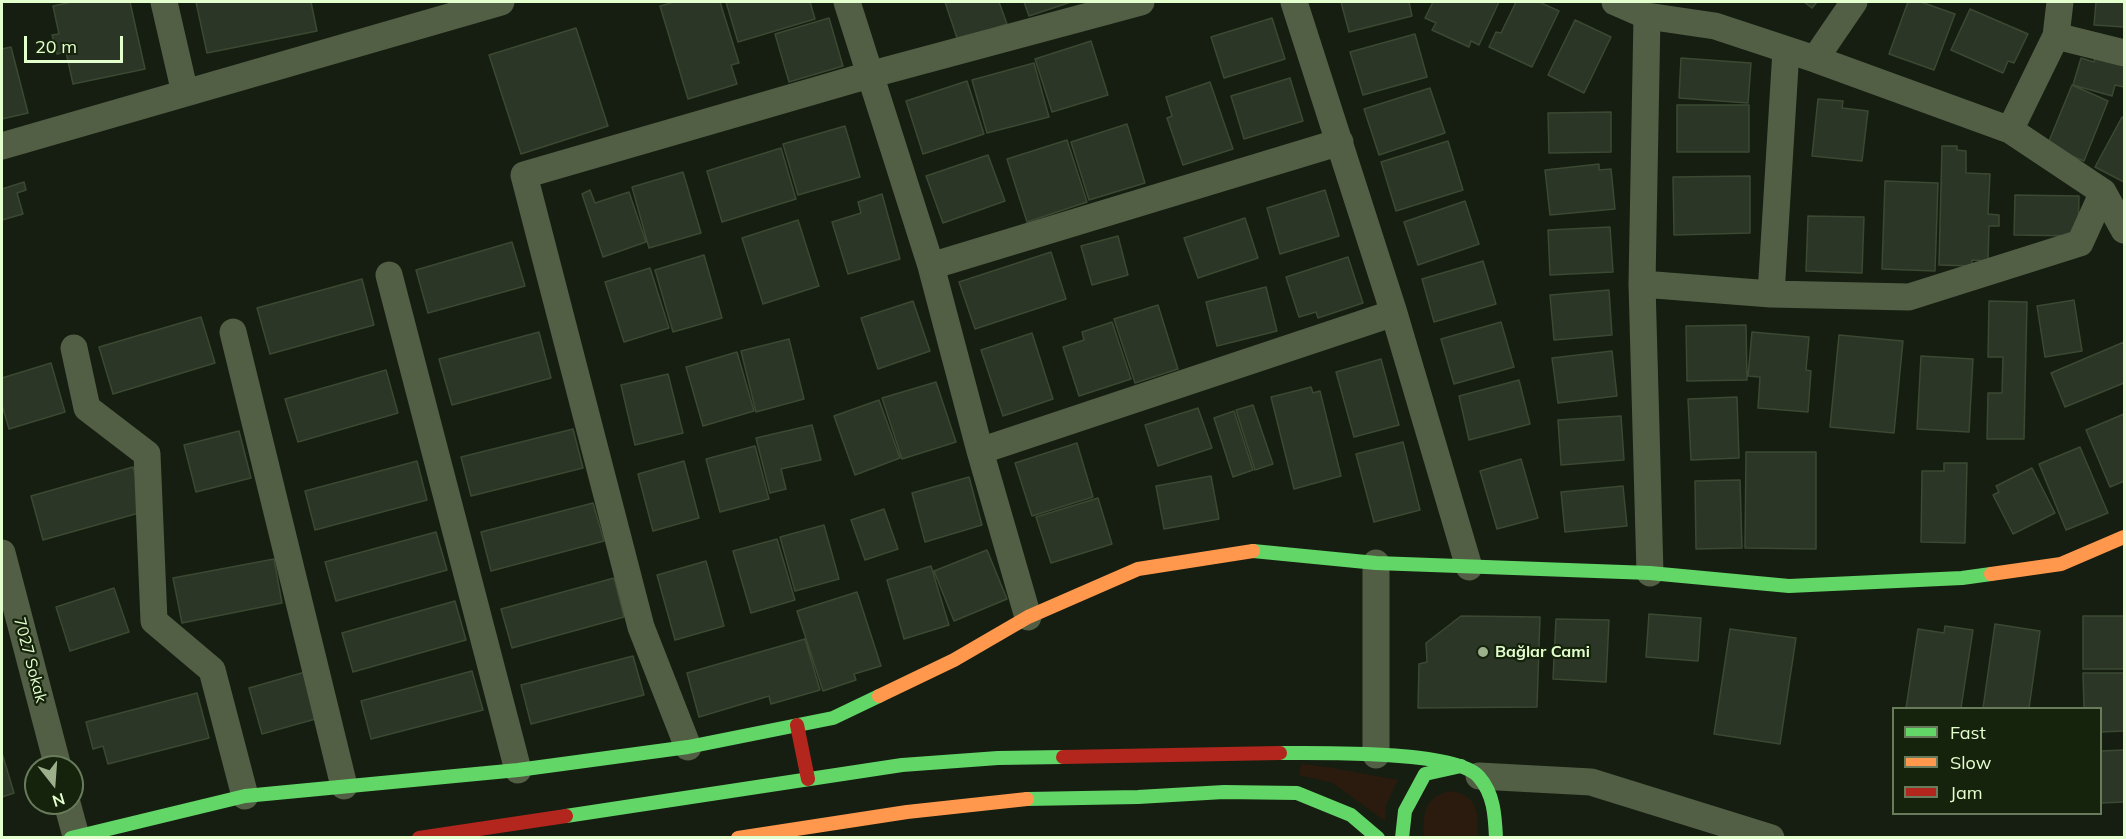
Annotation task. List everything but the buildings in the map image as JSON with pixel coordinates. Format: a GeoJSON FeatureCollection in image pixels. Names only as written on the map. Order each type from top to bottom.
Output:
{"type":"FeatureCollection","features":[{"type":"Feature","properties":{"kind":"main road"},"geometry":{"type":"LineString","coordinates":[[74,837],[245,796],[518,770],[688,747],[833,718],[954,660],[1028,617],[1138,568],[1250,551],[1376,563],[1650,573],[1789,586],[1962,578],[2061,564],[2124,537]]}},
{"type":"Feature","properties":{"kind":"main road"},"geometry":{"type":"LineString","coordinates":[[797,725],[808,779]]}},
{"type":"Feature","properties":{"kind":"main road"},"geometry":{"type":"LineString","coordinates":[[419,837],[902,765],[998,758],[1252,753],[1335,753],[1430,759],[1471,771],[1494,805],[1496,837]]}},
{"type":"Feature","properties":{"kind":"main road"},"geometry":{"type":"LineString","coordinates":[[1402,837],[1404,806],[1425,774],[1471,771]]}},
{"type":"Feature","properties":{"kind":"main road"},"geometry":{"type":"LineString","coordinates":[[738,837],[907,812],[1027,799],[1138,797],[1224,792],[1297,793],[1351,815],[1378,837]]}},
{"type":"Feature","properties":{"kind":"street"},"geometry":{"type":"LineString","coordinates":[[164,2],[185,93]]}},
{"type":"Feature","properties":{"kind":"street"},"geometry":{"type":"LineString","coordinates":[[2,146],[501,2]]}},
{"type":"Feature","properties":{"kind":"street"},"geometry":{"type":"LineString","coordinates":[[847,2],[931,266],[980,451],[1028,617]]}},
{"type":"Feature","properties":{"kind":"street"},"geometry":{"type":"LineString","coordinates":[[688,747],[641,627],[525,175],[869,75],[1142,2]]}},
{"type":"Feature","properties":{"kind":"street"},"geometry":{"type":"LineString","coordinates":[[1294,2],[1394,313],[1469,567]]}},
{"type":"Feature","properties":{"kind":"street"},"geometry":{"type":"LineString","coordinates":[[1615,2],[1647,16],[1715,27],[1815,59],[2010,130],[2103,192],[2124,230]]}},
{"type":"Feature","properties":{"kind":"street"},"geometry":{"type":"LineString","coordinates":[[1815,59],[1854,2]]}},
{"type":"Feature","properties":{"kind":"street"},"geometry":{"type":"LineString","coordinates":[[2010,130],[2056,36],[2060,2]]}},
{"type":"Feature","properties":{"kind":"street"},"geometry":{"type":"LineString","coordinates":[[1647,16],[1642,284],[1650,573]]}},
{"type":"Feature","properties":{"kind":"street"},"geometry":{"type":"LineString","coordinates":[[2056,36],[2124,53]]}},
{"type":"Feature","properties":{"kind":"street"},"geometry":{"type":"LineString","coordinates":[[1771,294],[1786,50]]}},
{"type":"Feature","properties":{"kind":"street"},"geometry":{"type":"LineString","coordinates":[[931,266],[1340,142]]}},
{"type":"Feature","properties":{"kind":"street"},"geometry":{"type":"LineString","coordinates":[[1642,284],[1771,294],[1910,297],[2080,243],[2103,192]]}},
{"type":"Feature","properties":{"kind":"street"},"geometry":{"type":"LineString","coordinates":[[389,275],[518,770]]}},
{"type":"Feature","properties":{"kind":"street"},"geometry":{"type":"LineString","coordinates":[[980,451],[1394,313]]}},
{"type":"Feature","properties":{"kind":"street"},"geometry":{"type":"LineString","coordinates":[[233,332],[344,786]]}},
{"type":"Feature","properties":{"kind":"street"},"geometry":{"type":"LineString","coordinates":[[74,348],[87,408],[147,454],[154,621],[212,670],[245,796]]}},
{"type":"Feature","properties":{"kind":"street","name":"7027 Sokak"},"geometry":{"type":"LineString","coordinates":[[2,553],[55,755]]}},
{"type":"Feature","properties":{"kind":"street"},"geometry":{"type":"LineString","coordinates":[[1376,563],[1376,755]]}},
{"type":"Feature","properties":{"kind":"street"},"geometry":{"type":"LineString","coordinates":[[1471,771],[1591,782],[1771,837]]}},
{"type":"Feature","properties":{"kind":"street"},"geometry":{"type":"LineString","coordinates":[[69,815],[74,837]]}},
{"type":"Feature","properties":{"kind":"shaded area"},"geometry":{"type":"Polygon","coordinates":[[[1301,764],[1398,780],[1386,805],[1385,821],[1333,783],[1299,775],[1301,764]]]}},
{"type":"Feature","properties":{"kind":"shaded area"},"geometry":{"type":"Polygon","coordinates":[[[1450,791],[1467,796],[1472,801],[1477,813],[1478,837],[1424,838],[1425,814],[1430,802],[1450,791]]]}},
{"type":"Feature","properties":{"kind":"traffic: fast"},"geometry":{"type":"LineString","coordinates":[[1253,551],[1376,563],[1650,573],[1789,586],[1962,578],[1991,574]]}},
{"type":"Feature","properties":{"kind":"traffic: fast"},"geometry":{"type":"LineString","coordinates":[[71,838],[245,796],[518,770],[688,747],[833,718],[879,696]]}},
{"type":"Feature","properties":{"kind":"traffic: fast"},"geometry":{"type":"LineString","coordinates":[[1280,753],[1385,755],[1444,762],[1466,768],[1479,777],[1488,791],[1494,814],[1496,838]]}},
{"type":"Feature","properties":{"kind":"traffic: fast"},"geometry":{"type":"LineString","coordinates":[[566,816],[902,765],[998,758],[1063,757]]}},
{"type":"Feature","properties":{"kind":"traffic: fast"},"geometry":{"type":"LineString","coordinates":[[1402,838],[1405,811],[1425,774],[1461,766]]}},
{"type":"Feature","properties":{"kind":"traffic: fast"},"geometry":{"type":"LineString","coordinates":[[1027,799],[1138,797],[1224,792],[1297,793],[1351,815],[1378,838]]}},
{"type":"Feature","properties":{"kind":"traffic: slow"},"geometry":{"type":"LineString","coordinates":[[1991,574],[2061,564],[2124,537]]}},
{"type":"Feature","properties":{"kind":"traffic: slow"},"geometry":{"type":"LineString","coordinates":[[879,696],[954,660],[1028,617],[1138,569],[1253,551]]}},
{"type":"Feature","properties":{"kind":"traffic: slow"},"geometry":{"type":"LineString","coordinates":[[738,838],[907,812],[1027,799]]}},
{"type":"Feature","properties":{"kind":"traffic: jam"},"geometry":{"type":"LineString","coordinates":[[797,725],[808,779]]}},
{"type":"Feature","properties":{"kind":"traffic: jam"},"geometry":{"type":"LineString","coordinates":[[1063,757],[1280,753]]}},
{"type":"Feature","properties":{"kind":"traffic: jam"},"geometry":{"type":"LineString","coordinates":[[419,838],[566,816]]}},
{"type":"Feature","properties":{"kind":"place","name":"Bağlar Cami"},"geometry":{"type":"Point","coordinates":[1483,652]}}]}
